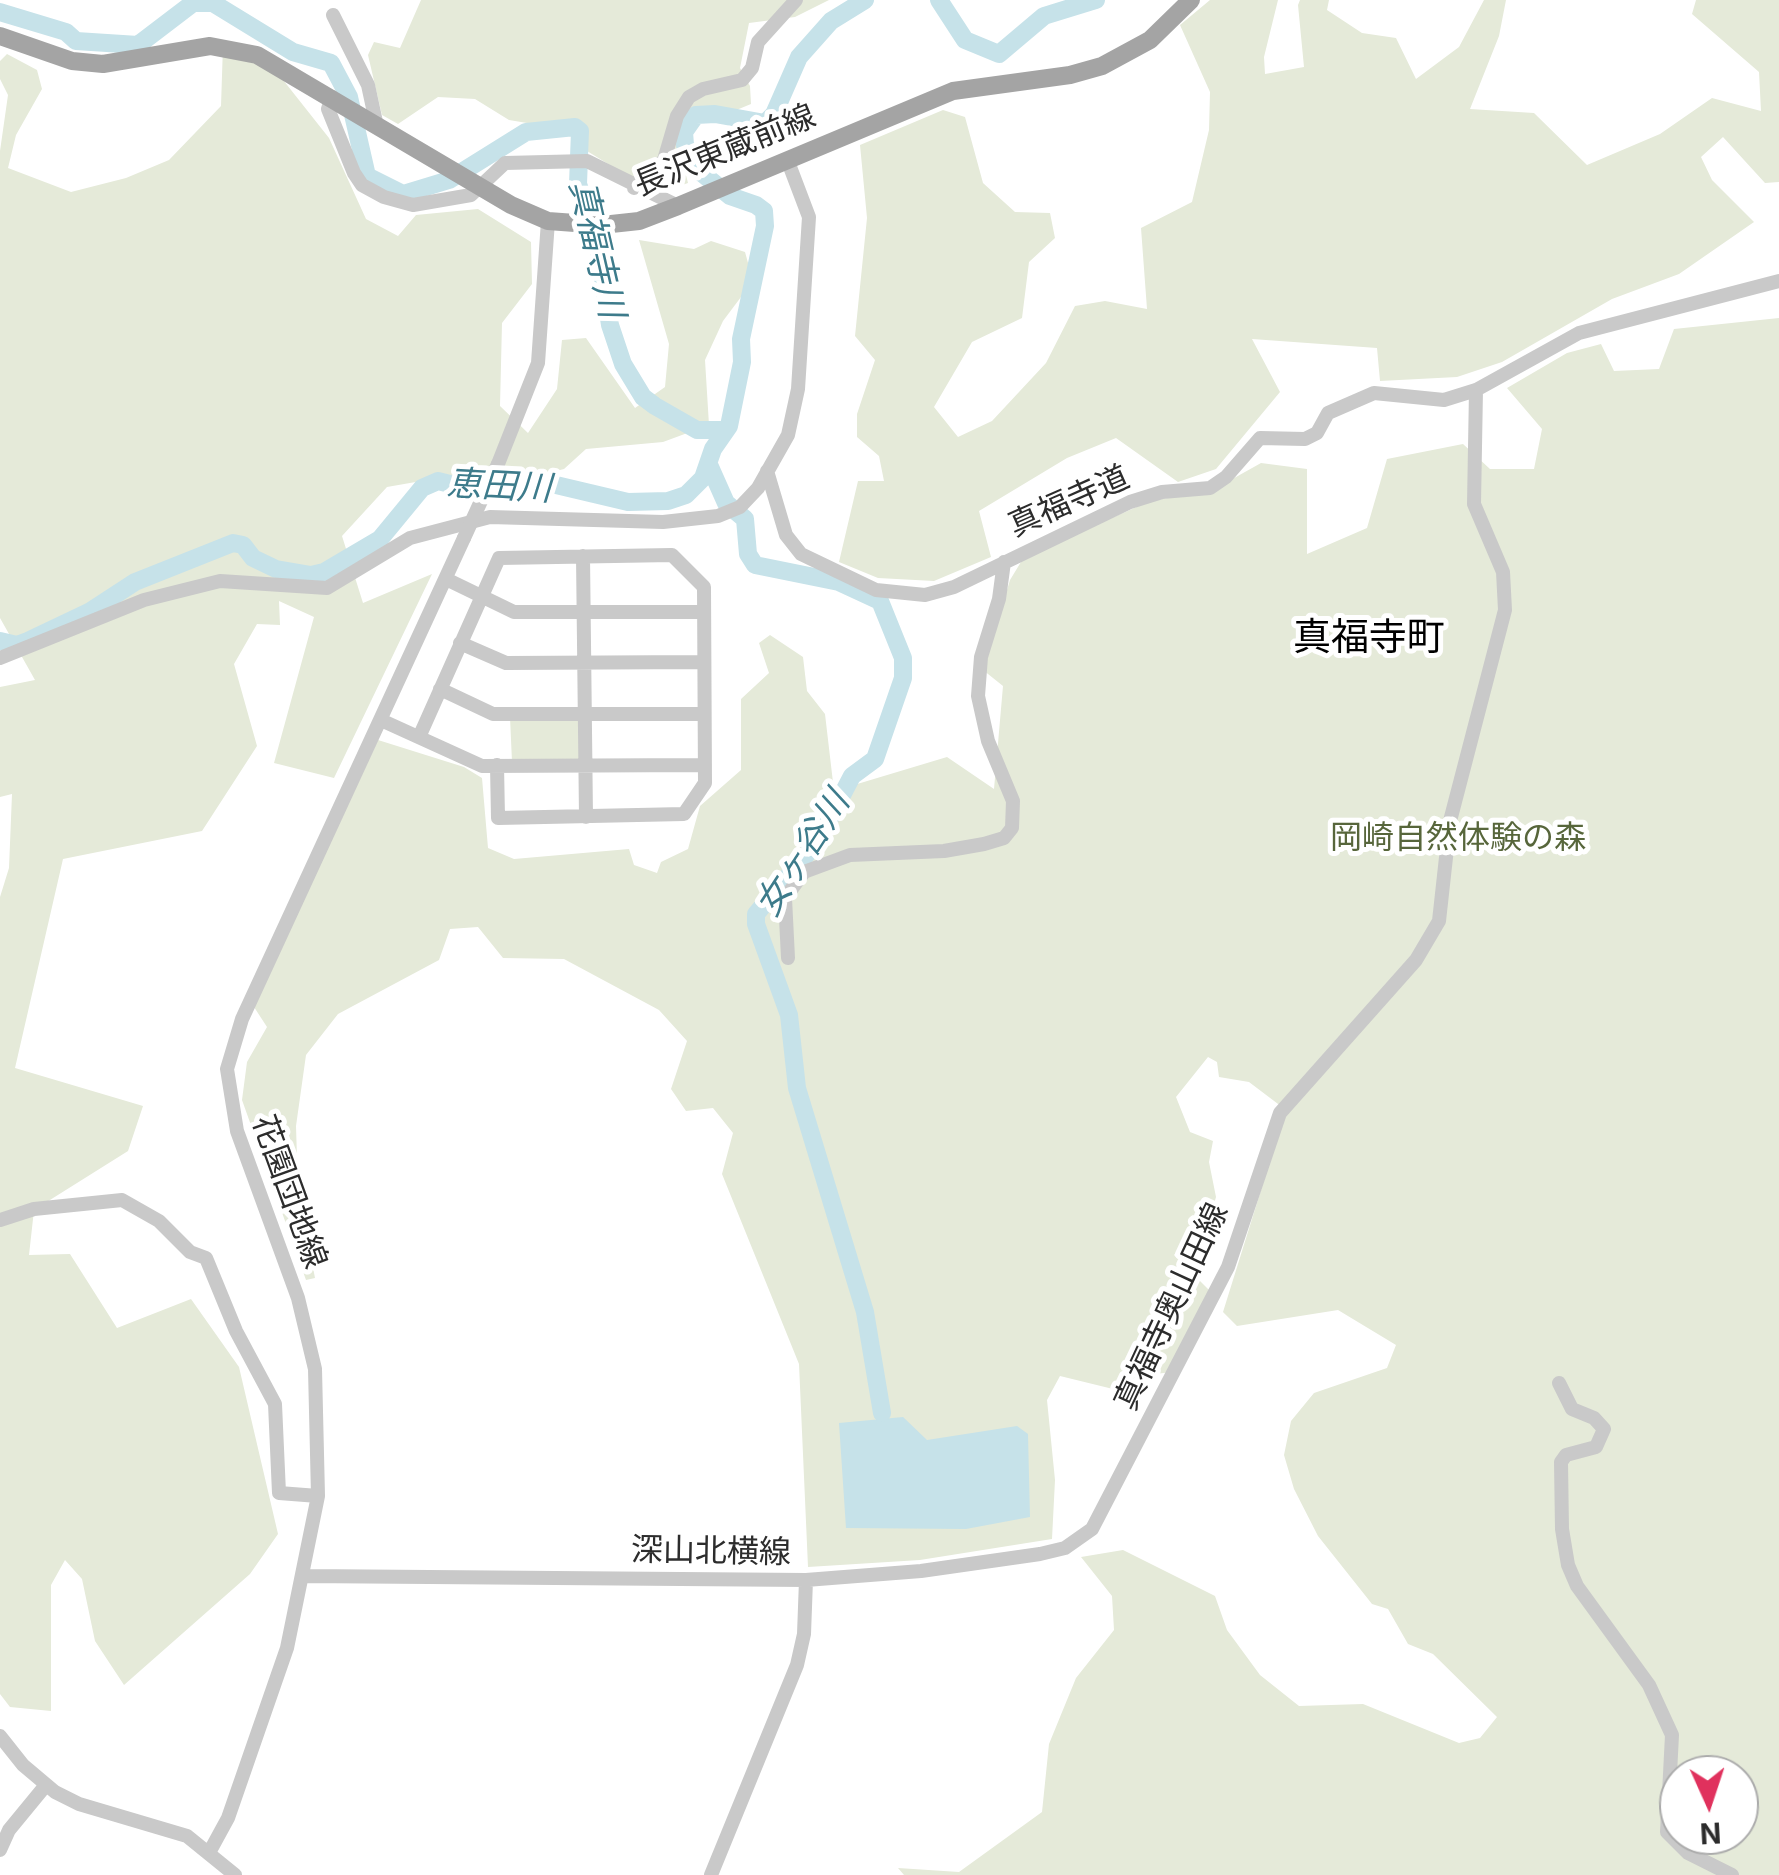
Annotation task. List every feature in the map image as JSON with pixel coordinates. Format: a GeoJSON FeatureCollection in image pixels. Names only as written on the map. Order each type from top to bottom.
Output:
{"type":"FeatureCollection","features":[{"type":"Feature","properties":{"kind":"main road","name":"長沢東蔵前線"},"geometry":{"type":"LineString","coordinates":[[0,36],[72,60],[103,64],[188,48],[240,49],[272,62],[476,184],[548,221],[602,226],[638,221],[678,206],[953,90],[1070,75],[1102,66],[1150,40],[1192,0]]}},
{"type":"Feature","properties":{"kind":"street"},"geometry":{"type":"LineString","coordinates":[[634,188],[664,160],[677,116],[689,97],[703,89],[742,80],[752,68],[758,42],[796,0]]}},
{"type":"Feature","properties":{"kind":"street"},"geometry":{"type":"LineString","coordinates":[[333,15],[368,86],[372,120]]}},
{"type":"Feature","properties":{"kind":"street"},"geometry":{"type":"LineString","coordinates":[[336,99],[328,109],[362,185],[413,205],[471,195],[476,184],[505,162],[586,160],[634,188],[678,206]]}},
{"type":"Feature","properties":{"kind":"street"},"geometry":{"type":"LineString","coordinates":[[4,654],[144,600],[220,581],[327,588],[410,538],[490,517],[663,522],[727,514],[747,501],[788,435],[798,389],[809,218],[787,159]]}},
{"type":"Feature","properties":{"kind":"street","name":"花園団地線"},"geometry":{"type":"LineString","coordinates":[[210,1851],[246,1770],[287,1648],[318,1496],[315,1368],[298,1298],[237,1131],[228,1069],[242,1019],[382,721],[498,464],[538,364],[548,221]]}},
{"type":"Feature","properties":{"kind":"street","name":"真福寺道"},"geometry":{"type":"LineString","coordinates":[[767,471],[786,536],[801,554],[876,590],[925,595],[954,587],[1130,502],[1162,492],[1210,488],[1226,478],[1260,438],[1304,440],[1317,433],[1328,414],[1374,393],[1444,400],[1476,390],[1579,333],[1779,282]]}},
{"type":"Feature","properties":{"kind":"street","name":"真福寺奥山田線"},"geometry":{"type":"LineString","coordinates":[[806,1580],[1040,1554],[1080,1540],[1102,1515],[1228,1267],[1280,1113],[1322,1070],[1432,938],[1439,921],[1450,820],[1505,610],[1503,572],[1474,504],[1476,390]]}},
{"type":"Feature","properties":{"kind":"street"},"geometry":{"type":"LineString","coordinates":[[420,735],[499,558],[672,555],[704,586],[705,783],[684,814],[498,818],[497,766]]}},
{"type":"Feature","properties":{"kind":"street"},"geometry":{"type":"LineString","coordinates":[[584,556],[586,817]]}},
{"type":"Feature","properties":{"kind":"street"},"geometry":{"type":"LineString","coordinates":[[788,958],[784,898],[804,872],[850,855],[944,851],[984,844],[1004,838],[1012,828],[1013,801],[988,741],[978,696],[981,657],[999,600],[1004,562]]}},
{"type":"Feature","properties":{"kind":"street"},"geometry":{"type":"LineString","coordinates":[[446,578],[514,612],[703,612]]}},
{"type":"Feature","properties":{"kind":"street"},"geometry":{"type":"LineString","coordinates":[[460,643],[506,663],[702,662]]}},
{"type":"Feature","properties":{"kind":"street"},"geometry":{"type":"LineString","coordinates":[[440,689],[492,714],[704,714]]}},
{"type":"Feature","properties":{"kind":"street"},"geometry":{"type":"LineString","coordinates":[[382,721],[482,766],[705,765]]}},
{"type":"Feature","properties":{"kind":"street"},"geometry":{"type":"LineString","coordinates":[[0,1220],[34,1209],[122,1200],[159,1221],[190,1252],[206,1258],[236,1331],[275,1404],[278,1492],[318,1496]]}},
{"type":"Feature","properties":{"kind":"street"},"geometry":{"type":"LineString","coordinates":[[1559,1382],[1572,1409],[1594,1418],[1604,1430],[1596,1447],[1575,1452],[1561,1462],[1560,1512],[1568,1565],[1578,1586],[1649,1685],[1672,1735],[1667,1832],[1688,1853],[1732,1875]]}},
{"type":"Feature","properties":{"kind":"street","name":"深山北横線"},"geometry":{"type":"LineString","coordinates":[[304,1576],[806,1580],[804,1634],[796,1665],[712,1875]]}},
{"type":"Feature","properties":{"kind":"street"},"geometry":{"type":"LineString","coordinates":[[0,1736],[46,1785],[79,1804],[171,1829],[210,1851],[234,1875]]}},
{"type":"Feature","properties":{"kind":"street"},"geometry":{"type":"LineString","coordinates":[[0,1850],[9,1830],[46,1785]]}},
{"type":"Feature","properties":{"kind":"green space"},"geometry":{"type":"Polygon","coordinates":[[[421,0],[829,0],[795,17],[749,23],[740,68],[750,86],[751,104],[734,111],[698,106],[681,121],[679,147],[688,183],[665,191],[644,186],[587,151],[581,121],[533,124],[509,120],[475,99],[438,97],[398,124],[382,115],[368,55],[374,42],[400,48],[421,0]]]}},
{"type":"Feature","properties":{"kind":"green space"},"geometry":{"type":"Polygon","coordinates":[[[1210,0],[1278,0],[1264,57],[1265,74],[1304,67],[1298,5],[1300,0],[1329,0],[1327,10],[1362,33],[1396,38],[1416,79],[1459,47],[1484,0],[1506,0],[1499,36],[1470,109],[1534,113],[1587,165],[1660,134],[1712,98],[1761,111],[1759,72],[1692,14],[1696,0],[1779,0],[1779,182],[1765,183],[1723,137],[1701,157],[1712,180],[1754,222],[1679,274],[1612,299],[1502,362],[1457,377],[1380,381],[1377,348],[1252,339],[1280,392],[1216,469],[1178,482],[1116,438],[1067,458],[979,511],[991,557],[934,581],[878,578],[839,562],[858,481],[884,481],[879,456],[857,437],[857,414],[875,360],[855,336],[867,218],[860,145],[943,110],[965,117],[983,183],[1015,212],[1050,213],[1055,238],[1029,262],[1022,318],[972,342],[934,407],[958,437],[992,421],[1046,363],[1075,306],[1105,301],[1147,309],[1141,228],[1192,202],[1209,130],[1210,92],[1180,25],[1210,0]]]}},
{"type":"Feature","properties":{"kind":"green space"},"geometry":{"type":"Polygon","coordinates":[[[223,45],[276,71],[329,138],[366,219],[398,236],[416,215],[478,209],[531,242],[532,284],[502,323],[500,406],[528,433],[557,389],[562,340],[586,338],[635,408],[665,387],[669,344],[639,240],[694,249],[711,241],[745,252],[753,281],[723,321],[705,360],[709,425],[663,442],[586,449],[564,469],[532,477],[507,466],[387,487],[342,536],[363,603],[432,574],[334,778],[274,763],[314,617],[279,601],[280,625],[257,624],[234,664],[257,746],[202,831],[63,859],[15,1068],[143,1106],[128,1151],[34,1210],[29,1255],[70,1254],[117,1328],[191,1299],[239,1367],[278,1534],[250,1574],[124,1685],[95,1641],[82,1579],[65,1560],[51,1585],[51,1711],[10,1707],[0,1694],[0,897],[9,868],[12,794],[0,797],[0,687],[35,680],[0,618],[0,151],[8,95],[0,79],[0,61],[7,54],[37,70],[42,89],[16,135],[8,168],[71,192],[126,178],[169,160],[221,106],[223,45]]]}},
{"type":"Feature","properties":{"kind":"green space","name":"岡崎自然体験の森"},"geometry":{"type":"Polygon","coordinates":[[[1779,318],[1779,1875],[904,1875],[898,1868],[959,1872],[1042,1812],[1049,1744],[1076,1678],[1114,1630],[1112,1596],[1081,1557],[1123,1550],[1215,1596],[1227,1630],[1260,1675],[1299,1706],[1363,1704],[1459,1743],[1480,1738],[1497,1717],[1433,1654],[1408,1644],[1388,1609],[1372,1604],[1318,1536],[1294,1489],[1284,1455],[1291,1421],[1314,1393],[1387,1368],[1396,1345],[1338,1310],[1237,1326],[1223,1312],[1286,1110],[1249,1082],[1219,1077],[1217,1062],[1208,1057],[1176,1097],[1190,1132],[1213,1141],[1209,1162],[1216,1197],[1199,1257],[1187,1239],[1174,1255],[1209,1290],[1172,1372],[1138,1376],[1113,1389],[1060,1376],[1047,1400],[1055,1480],[1052,1539],[920,1560],[808,1567],[799,1364],[722,1174],[733,1133],[713,1108],[686,1111],[671,1089],[687,1041],[659,1010],[564,959],[503,958],[478,927],[450,929],[439,960],[338,1014],[306,1055],[296,1126],[298,1190],[315,1278],[306,1280],[242,1100],[247,1062],[267,1027],[254,1007],[378,740],[464,767],[482,778],[488,848],[514,859],[629,849],[634,865],[657,873],[661,862],[688,849],[700,806],[741,770],[741,699],[769,673],[759,643],[770,635],[803,657],[807,691],[825,714],[834,791],[947,757],[994,789],[1003,686],[983,670],[1010,580],[1024,557],[1150,501],[1211,491],[1261,463],[1307,469],[1307,554],[1367,528],[1387,459],[1463,444],[1490,469],[1534,469],[1542,429],[1507,388],[1567,353],[1601,344],[1614,371],[1659,369],[1674,329],[1779,318]]]}},
{"type":"Feature","properties":{"kind":"green space"},"geometry":{"type":"Polygon","coordinates":[[[581,715],[582,762],[512,762],[510,717],[581,715]]]}},
{"type":"Feature","properties":{"kind":"water"},"geometry":{"type":"Polygon","coordinates":[[[903,1417],[927,1440],[1017,1426],[1028,1434],[1030,1517],[966,1529],[846,1528],[839,1423],[903,1417]]]}},
{"type":"Feature","properties":{"kind":"waterway","name":"恵田川"},"geometry":{"type":"LineString","coordinates":[[0,641],[17,645],[28,641],[89,612],[135,582],[233,543],[243,545],[253,558],[276,569],[311,575],[324,572],[380,539],[422,488],[438,481],[474,490],[524,483],[556,485],[628,502],[668,501],[686,495],[703,478],[713,449],[729,426],[742,362],[741,339],[765,226],[764,211],[730,196],[703,174],[685,145],[684,132],[696,115],[715,114],[765,123],[774,114],[799,57],[831,21],[865,0]]}},
{"type":"Feature","properties":{"kind":"waterway","name":"真福寺川"},"geometry":{"type":"LineString","coordinates":[[939,0],[965,40],[999,54],[1044,16],[1096,0]]}},
{"type":"Feature","properties":{"kind":"waterway","name":"真福寺川"},"geometry":{"type":"LineString","coordinates":[[0,12],[66,32],[76,41],[138,45],[193,3],[213,3],[293,52],[331,63],[349,97],[367,176],[403,194],[449,180],[526,132],[575,127],[580,131],[578,184],[596,234],[610,325],[623,364],[643,397],[655,406],[697,430],[723,430]]}},
{"type":"Feature","properties":{"kind":"waterway","name":"女ヶ谷川"},"geometry":{"type":"LineString","coordinates":[[710,467],[726,503],[745,519],[748,554],[755,565],[839,582],[880,601],[903,658],[903,678],[875,759],[852,776],[818,841],[756,914],[756,924],[789,1015],[797,1088],[865,1312],[882,1413]]}},
{"type":"Feature","properties":{"kind":"district","name":"真福寺町"},"geometry":{"type":"Point","coordinates":[1369,639]}}]}
